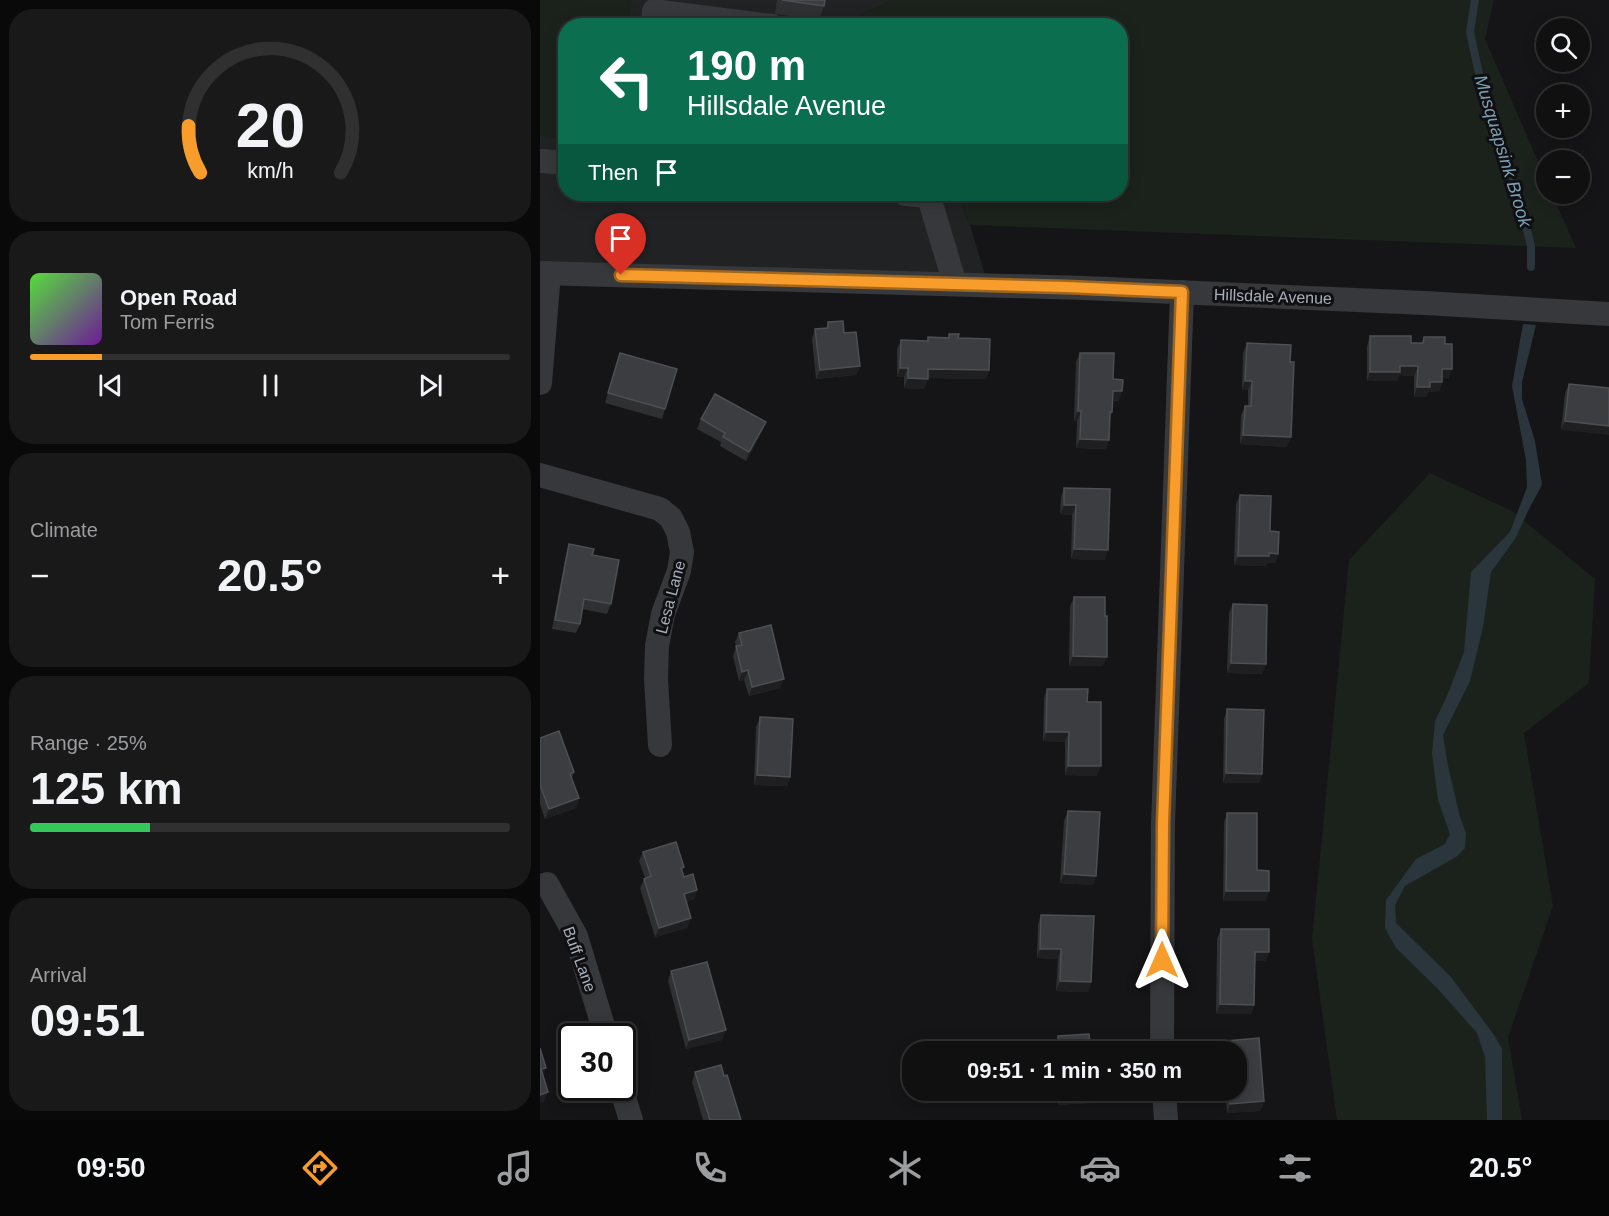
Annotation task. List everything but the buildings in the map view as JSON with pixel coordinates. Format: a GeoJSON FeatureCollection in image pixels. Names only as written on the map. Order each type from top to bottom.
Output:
{"type":"FeatureCollection","features":[{"type":"Feature","properties":{"kind":"street"},"geometry":{"type":"LineString","coordinates":[[540,161],[558,162]]}},
{"type":"Feature","properties":{"kind":"street"},"geometry":{"type":"LineString","coordinates":[[924,201],[956,284]]}},
{"type":"Feature","properties":{"kind":"street"},"geometry":{"type":"LineString","coordinates":[[540,383],[544,273]]}},
{"type":"Feature","properties":{"kind":"street","name":"Hillsdale Avenue"},"geometry":{"type":"LineString","coordinates":[[544,273],[1182,292],[1609,314]]}},
{"type":"Feature","properties":{"kind":"street"},"geometry":{"type":"LineString","coordinates":[[1162,1041],[1163,824],[1182,292]]}},
{"type":"Feature","properties":{"kind":"street","name":"Lesa Lane"},"geometry":{"type":"LineString","coordinates":[[540,475],[660,509],[671,518],[678,532],[682,552],[680,571],[663,614],[657,646],[656,679],[660,745]]}},
{"type":"Feature","properties":{"kind":"street","name":"Buff Lane"},"geometry":{"type":"LineString","coordinates":[[547,884],[576,936],[602,1023]]}},
{"type":"Feature","properties":{"kind":"street"},"geometry":{"type":"LineString","coordinates":[[625,1101],[631,1120]]}},
{"type":"Feature","properties":{"kind":"street"},"geometry":{"type":"LineString","coordinates":[[1165,1101],[1166,1120]]}},
{"type":"Feature","properties":{"kind":"shaded area"},"geometry":{"type":"Polygon","coordinates":[[[540,0],[893,0],[859,15],[862,18],[558,18],[558,201],[960,201],[970,225],[988,285],[540,273],[540,0]]]}},
{"type":"Feature","properties":{"kind":"shaded area"},"geometry":{"type":"Polygon","coordinates":[[[540,0],[632,0],[629,18],[558,18],[558,138],[540,135],[540,0]]]}},
{"type":"Feature","properties":{"kind":"shaded area"},"geometry":{"type":"Polygon","coordinates":[[[893,0],[1494,0],[1485,39],[1536,157],[1536,204],[1556,204],[1576,248],[970,225],[960,201],[1128,201],[1128,18],[861,18],[858,15],[893,0]]]}},
{"type":"Feature","properties":{"kind":"shaded area"},"geometry":{"type":"Polygon","coordinates":[[[1523,324],[1536,325],[1522,382],[1522,399],[1535,441],[1542,485],[1515,539],[1491,572],[1483,627],[1470,681],[1443,735],[1448,766],[1466,833],[1465,848],[1456,857],[1405,886],[1395,905],[1396,923],[1451,977],[1502,1049],[1502,1120],[1487,1120],[1485,1057],[1477,1033],[1438,989],[1396,948],[1385,928],[1386,900],[1416,859],[1445,844],[1450,834],[1438,800],[1432,754],[1435,721],[1464,652],[1471,572],[1510,532],[1527,487],[1526,460],[1512,386],[1523,324]]]}},
{"type":"Feature","properties":{"kind":"shaded area"},"geometry":{"type":"Polygon","coordinates":[[[1430,473],[1512,511],[1595,579],[1589,683],[1524,733],[1553,906],[1508,1037],[1522,1120],[1337,1120],[1312,939],[1349,560],[1430,473]]]}},
{"type":"Feature","properties":{"kind":"waterway","name":"Musquapsink Brook"},"geometry":{"type":"LineString","coordinates":[[1475,0],[1470,32],[1486,106],[1517,188],[1531,246],[1531,267]]}},
{"type":"Feature","properties":{"kind":"route"},"geometry":{"type":"LineString","coordinates":[[621,275],[1182,292],[1163,824],[1162,960]]}}]}
